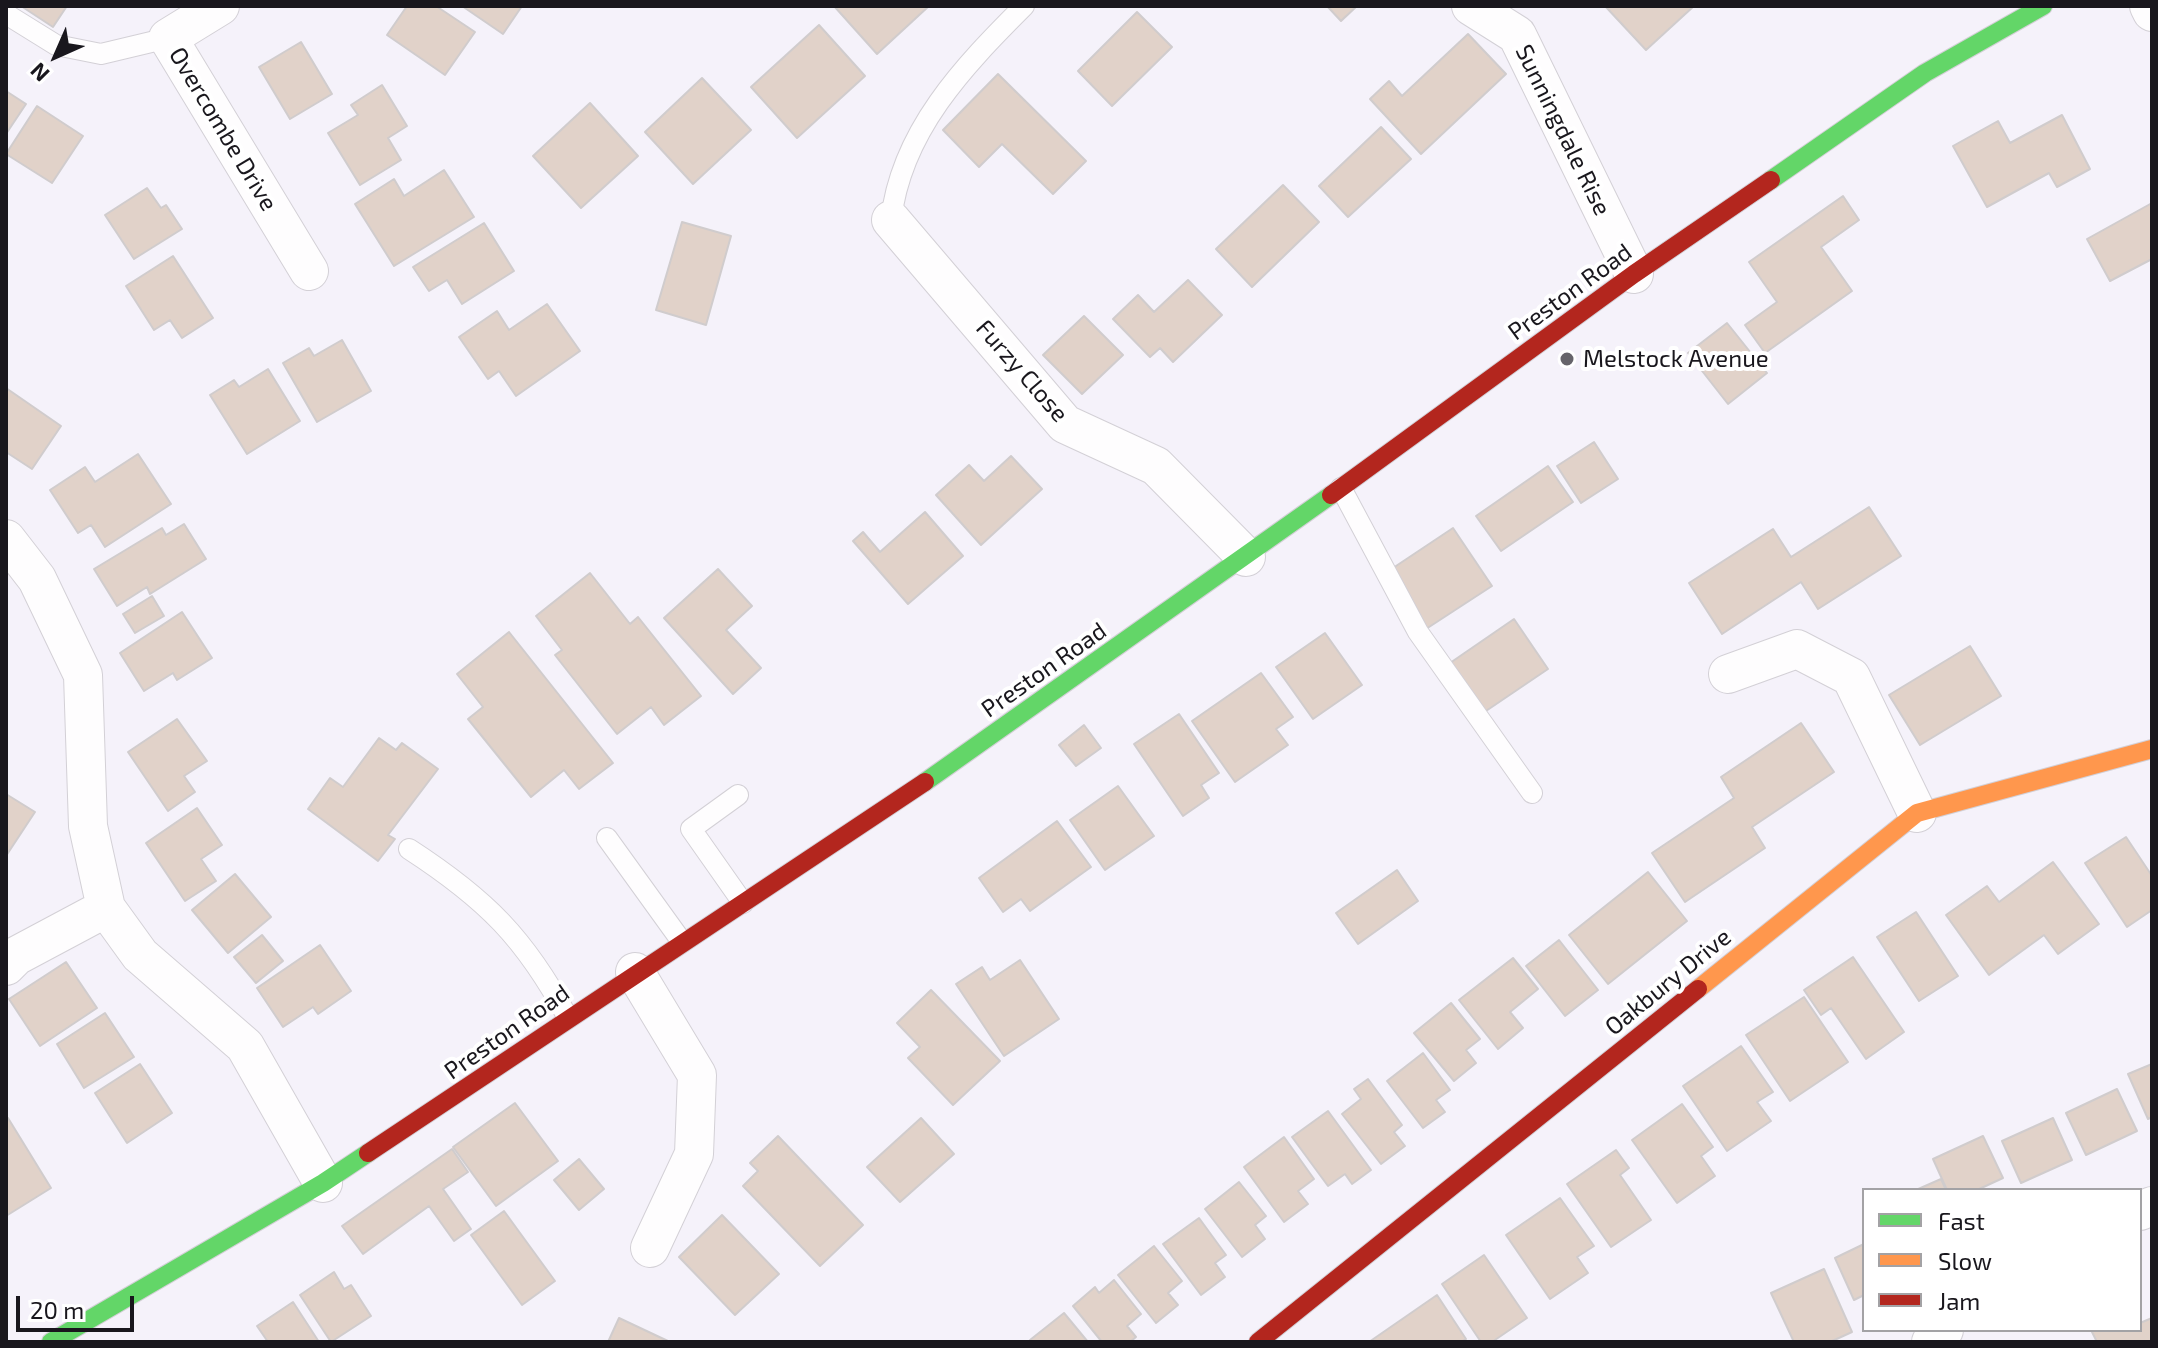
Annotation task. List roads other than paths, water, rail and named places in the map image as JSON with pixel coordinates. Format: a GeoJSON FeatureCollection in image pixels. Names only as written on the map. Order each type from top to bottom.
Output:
{"type":"FeatureCollection","features":[{"type":"Feature","properties":{"kind":"main road","name":"Preston Road"},"geometry":{"type":"LineString","coordinates":[[51,1342],[95,1331],[323,1183],[635,972],[874,818],[1246,557],[1634,274],[1925,73],[2043,6]]}},
{"type":"Feature","properties":{"kind":"main road","name":"Oakbury Drive"},"geometry":{"type":"LineString","coordinates":[[1260,1342],[1917,813],[2152,749]]}},
{"type":"Feature","properties":{"kind":"street","name":"Overcombe Drive"},"geometry":{"type":"LineString","coordinates":[[220,6],[168,38],[309,271]]}},
{"type":"Feature","properties":{"kind":"street","name":"Sunningdale Rise"},"geometry":{"type":"LineString","coordinates":[[1471,6],[1517,35],[1634,274]]}},
{"type":"Feature","properties":{"kind":"street"},"geometry":{"type":"LineString","coordinates":[[2149,6],[2152,12]]}},
{"type":"Feature","properties":{"kind":"street","name":"Furzy Close"},"geometry":{"type":"LineString","coordinates":[[891,220],[1065,424],[1156,466],[1246,557]]}},
{"type":"Feature","properties":{"kind":"street"},"geometry":{"type":"LineString","coordinates":[[6,539],[37,579],[83,675],[88,826],[106,908],[140,955],[245,1046],[323,1183]]}},
{"type":"Feature","properties":{"kind":"street"},"geometry":{"type":"LineString","coordinates":[[1728,674],[1797,649],[1851,677],[1917,813]]}},
{"type":"Feature","properties":{"kind":"street"},"geometry":{"type":"LineString","coordinates":[[6,966],[16,956],[106,908]]}},
{"type":"Feature","properties":{"kind":"street"},"geometry":{"type":"LineString","coordinates":[[635,972],[697,1075],[694,1154],[650,1248]]}},
{"type":"Feature","properties":{"kind":"lane"},"geometry":{"type":"LineString","coordinates":[[891,220],[900,178],[934,106],[964,66],[1024,6]]}},
{"type":"Feature","properties":{"kind":"lane"},"geometry":{"type":"LineString","coordinates":[[6,14],[56,45],[101,54],[168,38]]}},
{"type":"Feature","properties":{"kind":"lane"},"geometry":{"type":"LineString","coordinates":[[1341,488],[1418,632],[1532,793]]}},
{"type":"Feature","properties":{"kind":"lane"},"geometry":{"type":"LineString","coordinates":[[738,795],[691,829],[743,903]]}},
{"type":"Feature","properties":{"kind":"lane"},"geometry":{"type":"LineString","coordinates":[[607,838],[682,942]]}},
{"type":"Feature","properties":{"kind":"lane"},"geometry":{"type":"LineString","coordinates":[[409,849],[464,885],[508,927],[541,967],[568,1018]]}},
{"type":"Feature","properties":{"kind":"place","name":"Melstock Avenue"},"geometry":{"type":"Point","coordinates":[1567,359]}}]}
